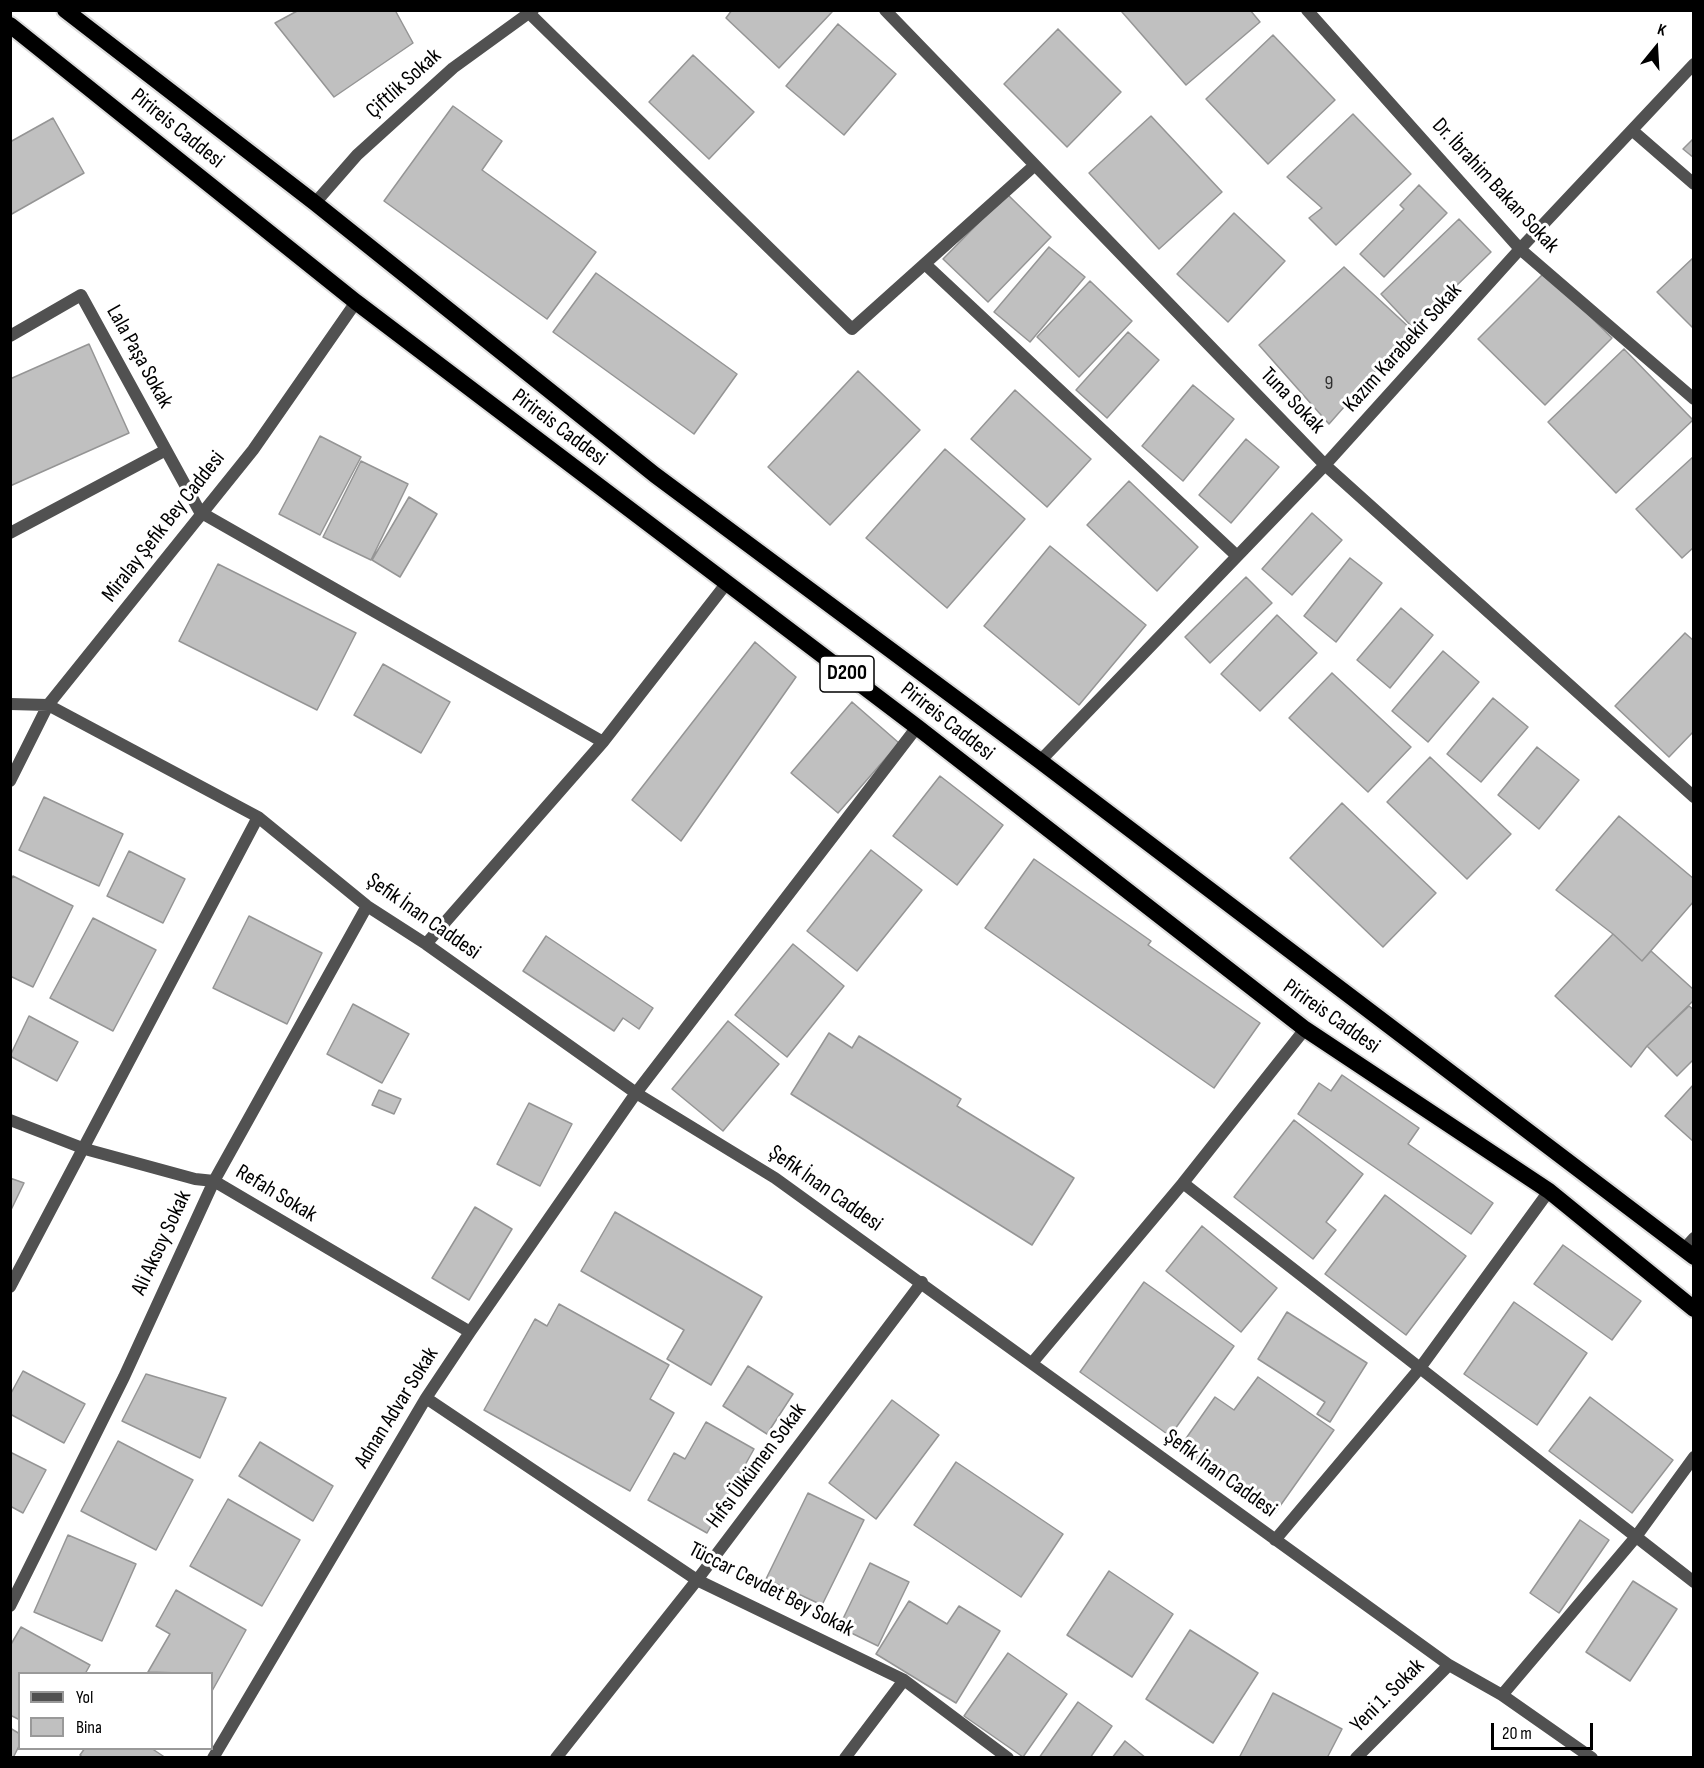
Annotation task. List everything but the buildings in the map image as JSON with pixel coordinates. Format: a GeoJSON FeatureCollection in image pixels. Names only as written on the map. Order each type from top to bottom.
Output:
{"type":"FeatureCollection","features":[{"type":"Feature","properties":{"kind":"highway","name":"Pirireis Caddesi"},"geometry":{"type":"LineString","coordinates":[[65,10],[315,203],[655,475],[1690,1248]]}},
{"type":"Feature","properties":{"kind":"highway","name":"Pirireis Caddesi"},"geometry":{"type":"LineString","coordinates":[[10,26],[356,302],[917,727],[1305,1029],[1549,1191],[1694,1309]]}},
{"type":"Feature","properties":{"kind":"street","name":"Tuna Sokak"},"geometry":{"type":"LineString","coordinates":[[885,10],[1325,465],[1694,796]]}},
{"type":"Feature","properties":{"kind":"street","name":"Dr. İbrahim Bakan Sokak"},"geometry":{"type":"LineString","coordinates":[[1307,10],[1520,249],[1694,399]]}},
{"type":"Feature","properties":{"kind":"street","name":"Çiftlik Sokak"},"geometry":{"type":"LineString","coordinates":[[315,203],[357,155],[445,74],[531,12]]}},
{"type":"Feature","properties":{"kind":"street"},"geometry":{"type":"LineString","coordinates":[[531,12],[852,329],[1035,165]]}},
{"type":"Feature","properties":{"kind":"street","name":"Kazım Karabekir Sokak"},"geometry":{"type":"LineString","coordinates":[[1040,761],[1325,465],[1520,249],[1694,64]]}},
{"type":"Feature","properties":{"kind":"street"},"geometry":{"type":"LineString","coordinates":[[1633,131],[1694,184]]}},
{"type":"Feature","properties":{"kind":"street"},"geometry":{"type":"LineString","coordinates":[[925,264],[1238,556]]}},
{"type":"Feature","properties":{"kind":"street","name":"Lala Paşa Sokak"},"geometry":{"type":"LineString","coordinates":[[10,336],[81,295],[200,512]]}},
{"type":"Feature","properties":{"kind":"street","name":"Miralay Şefik Bey Caddesi"},"geometry":{"type":"LineString","coordinates":[[10,781],[48,705],[200,512],[253,450],[356,302]]}},
{"type":"Feature","properties":{"kind":"street"},"geometry":{"type":"LineString","coordinates":[[10,533],[166,450]]}},
{"type":"Feature","properties":{"kind":"street"},"geometry":{"type":"LineString","coordinates":[[200,512],[603,742]]}},
{"type":"Feature","properties":{"kind":"street"},"geometry":{"type":"LineString","coordinates":[[426,944],[603,742],[726,584]]}},
{"type":"Feature","properties":{"kind":"street","name":"Şefik İnan Caddesi"},"geometry":{"type":"LineString","coordinates":[[10,704],[48,705],[258,817],[367,906],[426,944],[636,1093],[775,1178],[1449,1665],[1502,1695],[1592,1758]]}},
{"type":"Feature","properties":{"kind":"street","name":"Adnan Advar Sokak"},"geometry":{"type":"LineString","coordinates":[[213,1758],[426,1398],[470,1332],[636,1093],[917,727]]}},
{"type":"Feature","properties":{"kind":"street"},"geometry":{"type":"LineString","coordinates":[[10,1287],[85,1149],[258,817]]}},
{"type":"Feature","properties":{"kind":"street","name":"Ali Aksoy Sokak"},"geometry":{"type":"LineString","coordinates":[[10,1606],[124,1377],[214,1181],[367,906]]}},
{"type":"Feature","properties":{"kind":"street"},"geometry":{"type":"LineString","coordinates":[[1032,1364],[1183,1183],[1305,1029]]}},
{"type":"Feature","properties":{"kind":"street","name":"Refah Sokak"},"geometry":{"type":"LineString","coordinates":[[10,1120],[85,1149],[195,1179],[214,1181],[470,1332]]}},
{"type":"Feature","properties":{"kind":"street"},"geometry":{"type":"LineString","coordinates":[[1183,1183],[1694,1582]]}},
{"type":"Feature","properties":{"kind":"street"},"geometry":{"type":"LineString","coordinates":[[1275,1540],[1420,1368],[1549,1191]]}},
{"type":"Feature","properties":{"kind":"street","name":"Hıfsı Ülkümen Sokak"},"geometry":{"type":"LineString","coordinates":[[556,1758],[697,1580],[922,1282]]}},
{"type":"Feature","properties":{"kind":"street","name":"Tüccar Cevdet Bey Sokak"},"geometry":{"type":"LineString","coordinates":[[426,1398],[697,1580],[904,1680],[1008,1758]]}},
{"type":"Feature","properties":{"kind":"street"},"geometry":{"type":"LineString","coordinates":[[1502,1695],[1635,1538],[1694,1457]]}},
{"type":"Feature","properties":{"kind":"street","name":"Yeni 1. Sokak"},"geometry":{"type":"LineString","coordinates":[[1356,1758],[1449,1665]]}},
{"type":"Feature","properties":{"kind":"street"},"geometry":{"type":"LineString","coordinates":[[845,1758],[904,1680]]}}]}
